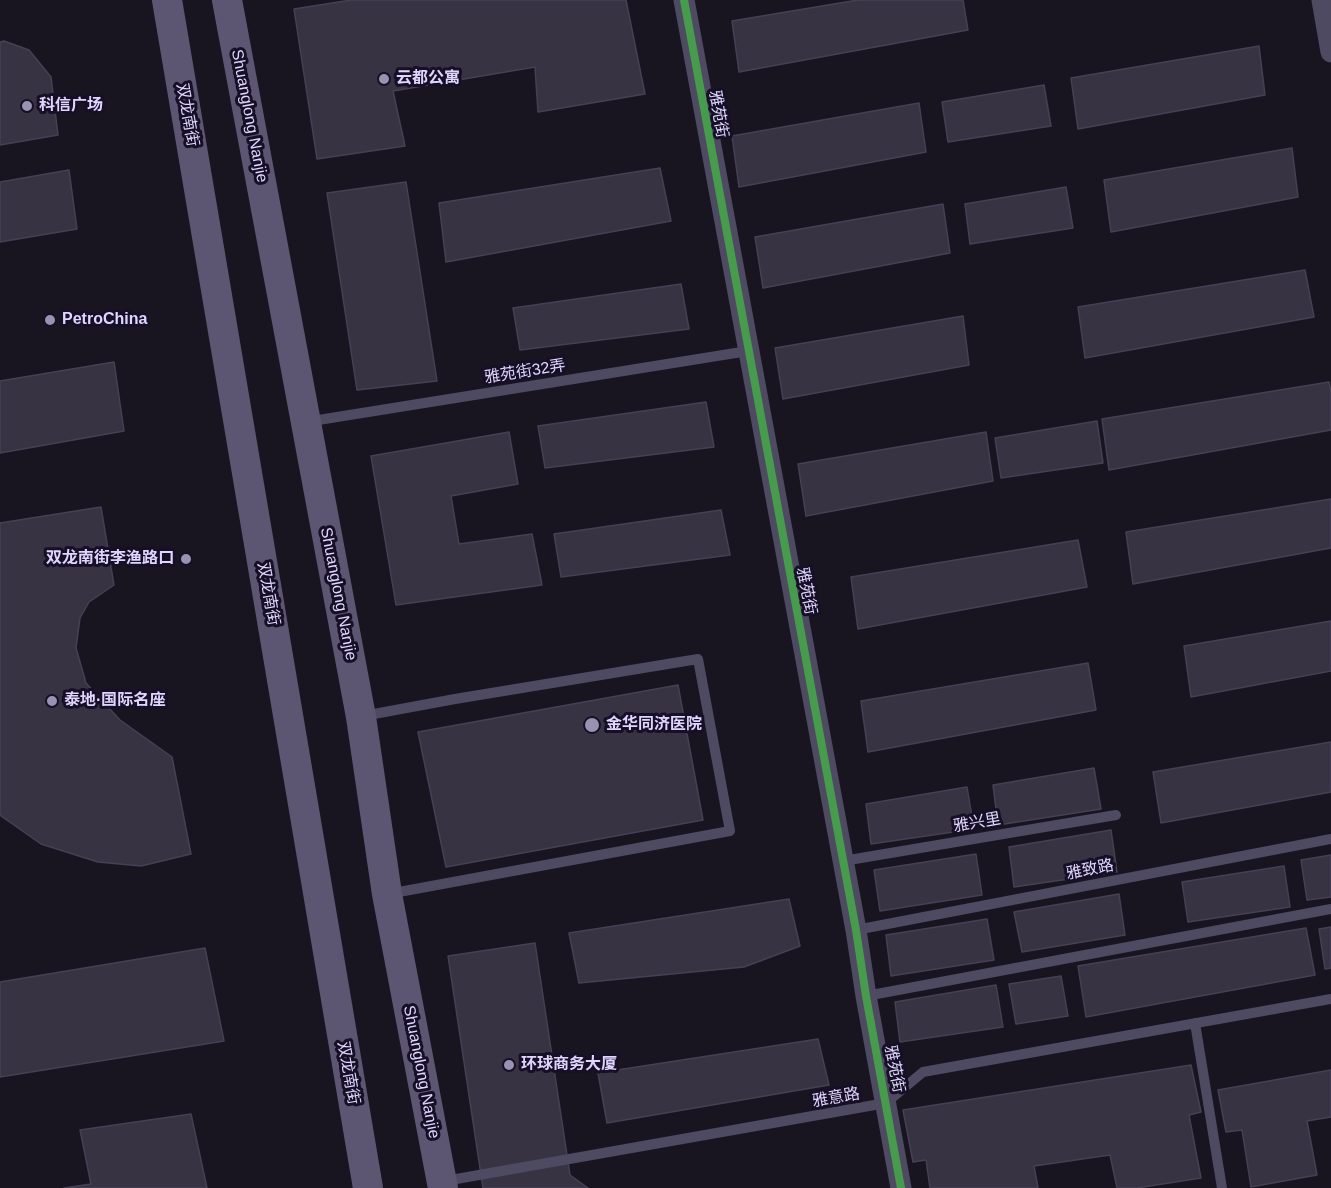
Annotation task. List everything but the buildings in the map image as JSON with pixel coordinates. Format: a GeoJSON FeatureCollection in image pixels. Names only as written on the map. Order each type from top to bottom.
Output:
{"type":"FeatureCollection","features":[{"type":"Feature","properties":{"kind":"main road","name":"双龙南街"},"geometry":{"type":"LineString","coordinates":[[167,0],[368,1188]]}},
{"type":"Feature","properties":{"kind":"main road","name":"Shuanglong Nanjie"},"geometry":{"type":"LineString","coordinates":[[227,0],[361,717],[387,894],[442,1185]]}},
{"type":"Feature","properties":{"kind":"street","name":"雅苑街"},"geometry":{"type":"LineString","coordinates":[[684,0],[901,1188]]}},
{"type":"Feature","properties":{"kind":"street"},"geometry":{"type":"LineString","coordinates":[[1322,0],[1331,52]]}},
{"type":"Feature","properties":{"kind":"lane","name":"雅苑街32弄"},"geometry":{"type":"LineString","coordinates":[[306,423],[748,351]]}},
{"type":"Feature","properties":{"kind":"lane"},"geometry":{"type":"LineString","coordinates":[[361,717],[698,658],[730,831],[387,894]]}},
{"type":"Feature","properties":{"kind":"lane","name":"雅兴里"},"geometry":{"type":"LineString","coordinates":[[843,861],[1116,815]]}},
{"type":"Feature","properties":{"kind":"lane","name":"雅致路"},"geometry":{"type":"LineString","coordinates":[[855,930],[1331,839]]}},
{"type":"Feature","properties":{"kind":"lane"},"geometry":{"type":"LineString","coordinates":[[866,996],[1331,909]]}},
{"type":"Feature","properties":{"kind":"lane"},"geometry":{"type":"LineString","coordinates":[[886,1103],[923,1072],[1331,999]]}},
{"type":"Feature","properties":{"kind":"lane"},"geometry":{"type":"LineString","coordinates":[[1195,1023],[1222,1188]]}},
{"type":"Feature","properties":{"kind":"lane","name":"雅意路"},"geometry":{"type":"LineString","coordinates":[[442,1185],[886,1103]]}},
{"type":"Feature","properties":{"kind":"cycle path"},"geometry":{"type":"LineString","coordinates":[[684,0],[856,930],[901,1188]]}},
{"type":"Feature","properties":{"kind":"place","name":"云都公寓"},"geometry":{"type":"Point","coordinates":[384,79]}},
{"type":"Feature","properties":{"kind":"place","name":"科信广场"},"geometry":{"type":"Point","coordinates":[27,106]}},
{"type":"Feature","properties":{"kind":"place","name":"PetroChina"},"geometry":{"type":"Point","coordinates":[50,320]}},
{"type":"Feature","properties":{"kind":"place","name":"双龙南街李渔路口"},"geometry":{"type":"Point","coordinates":[186,559]}},
{"type":"Feature","properties":{"kind":"place","name":"泰地·国际名座"},"geometry":{"type":"Point","coordinates":[52,701]}},
{"type":"Feature","properties":{"kind":"place","name":"金华同济医院"},"geometry":{"type":"Point","coordinates":[592,725]}},
{"type":"Feature","properties":{"kind":"place","name":"环球商务大厦"},"geometry":{"type":"Point","coordinates":[509,1065]}}]}
